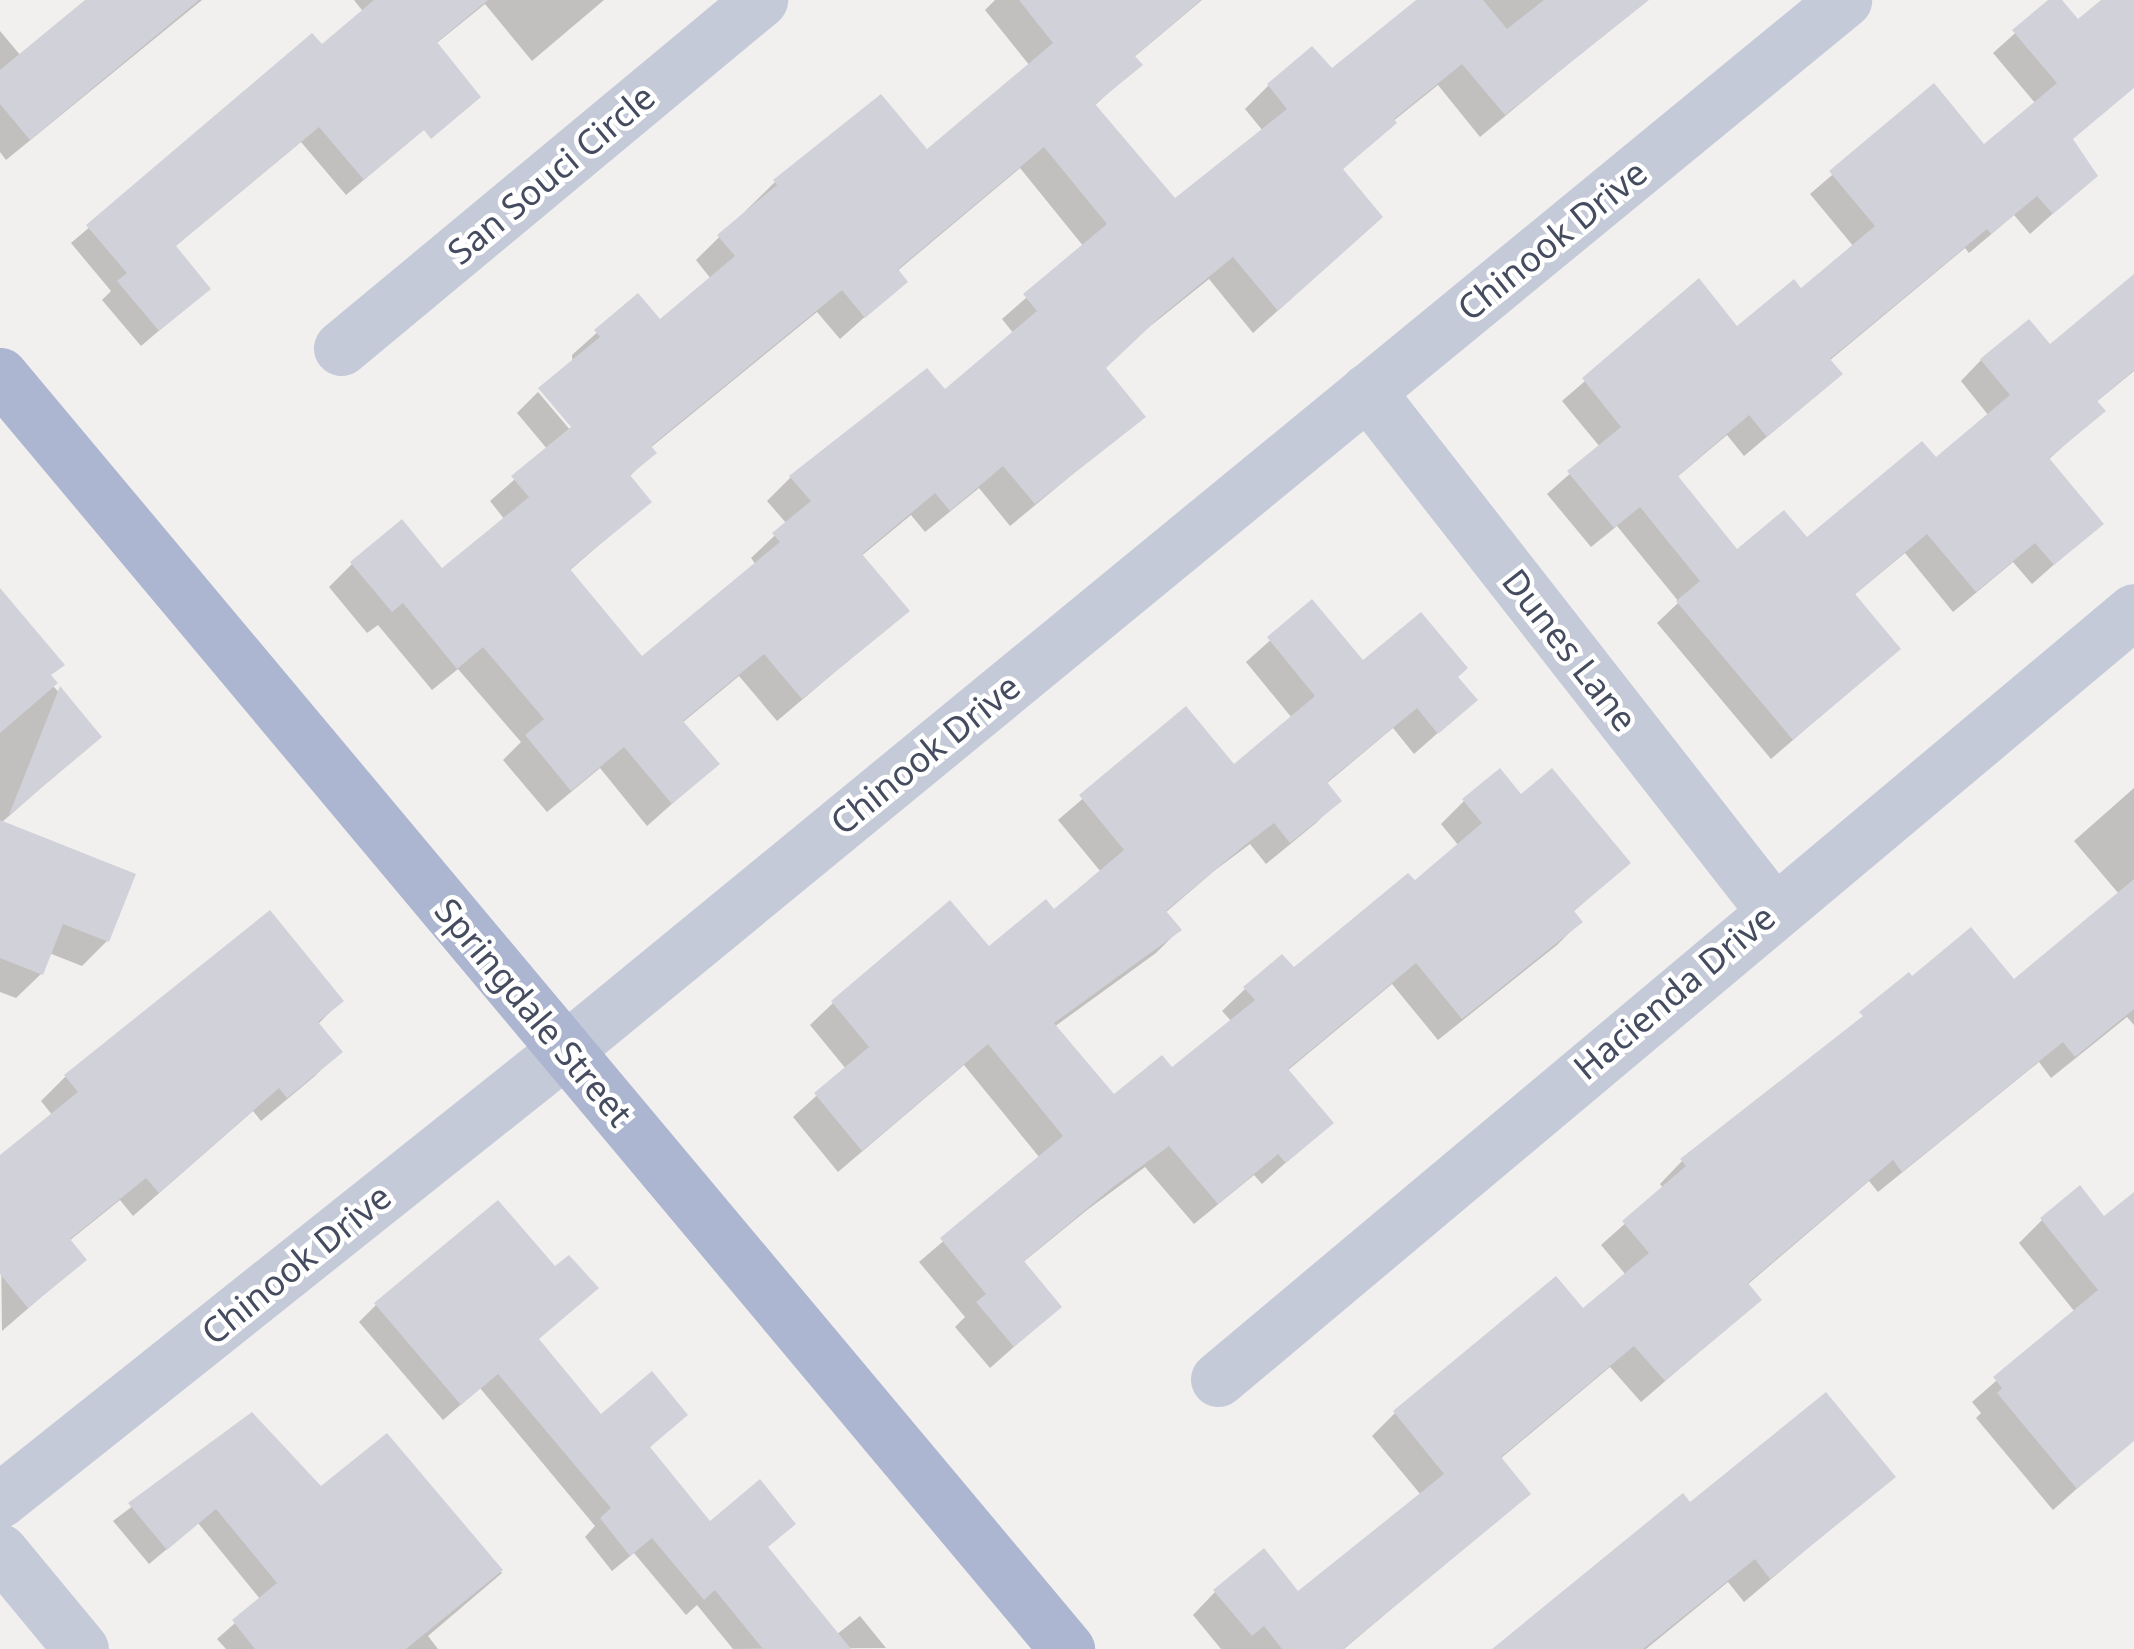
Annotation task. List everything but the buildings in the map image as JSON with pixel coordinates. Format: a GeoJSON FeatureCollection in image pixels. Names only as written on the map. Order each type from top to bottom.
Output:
{"type":"FeatureCollection","features":[{"type":"Feature","properties":{"kind":"main road","name":"Springdale Street"},"geometry":{"type":"LineString","coordinates":[[0,375],[1066,1649]]}},
{"type":"Feature","properties":{"kind":"street","name":"San Souci Circle"},"geometry":{"type":"LineString","coordinates":[[341,348],[760,0]]}},
{"type":"Feature","properties":{"kind":"street","name":"Chinook Drive"},"geometry":{"type":"LineString","coordinates":[[0,1500],[565,1050],[1839,2]]}},
{"type":"Feature","properties":{"kind":"street","name":"Dunes Lane"},"geometry":{"type":"LineString","coordinates":[[1368,391],[1772,909]]}},
{"type":"Feature","properties":{"kind":"street","name":"Hacienda Drive"},"geometry":{"type":"LineString","coordinates":[[1218,1378],[1772,909],[2134,611]]}},
{"type":"Feature","properties":{"kind":"street"},"geometry":{"type":"LineString","coordinates":[[0,1551],[81,1649]]}}]}
